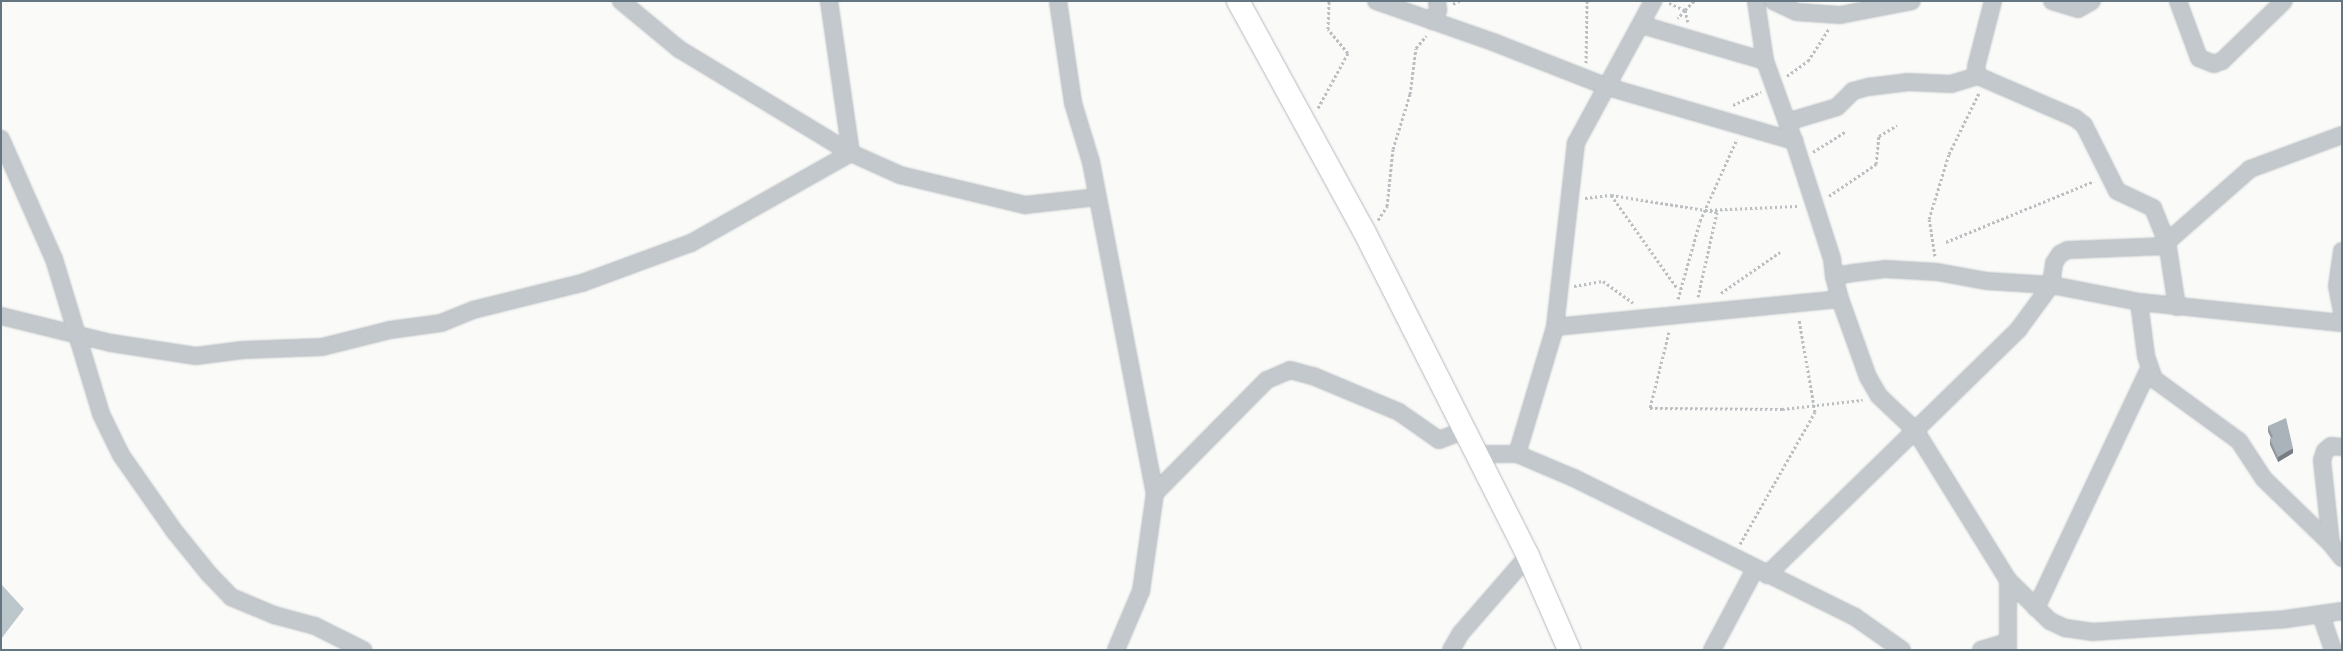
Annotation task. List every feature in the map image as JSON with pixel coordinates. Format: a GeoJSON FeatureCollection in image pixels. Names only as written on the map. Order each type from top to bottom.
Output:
{"type":"FeatureCollection","features":[{"type":"Feature","properties":{"kind":"street"},"geometry":{"type":"LineString","coordinates":[[621,1],[680,49],[851,153],[900,175],[1025,205],[1097,197]]}},
{"type":"Feature","properties":{"kind":"street"},"geometry":{"type":"LineString","coordinates":[[829,1],[851,153]]}},
{"type":"Feature","properties":{"kind":"street"},"geometry":{"type":"LineString","coordinates":[[1058,1],[1073,103],[1091,162],[1155,493],[1141,591],[1116,650]]}},
{"type":"Feature","properties":{"kind":"street"},"geometry":{"type":"LineString","coordinates":[[1238,1],[1368,238],[1463,431],[1528,556],[1569,650]]}},
{"type":"Feature","properties":{"kind":"street"},"geometry":{"type":"LineString","coordinates":[[1376,1],[1431,28],[1608,87],[1794,141]]}},
{"type":"Feature","properties":{"kind":"street"},"geometry":{"type":"LineString","coordinates":[[1431,28],[1438,10],[1437,1]]}},
{"type":"Feature","properties":{"kind":"street"},"geometry":{"type":"LineString","coordinates":[[1517,454],[1555,327],[1569,199],[1579,134],[1608,87],[1653,1]]}},
{"type":"Feature","properties":{"kind":"street"},"geometry":{"type":"LineString","coordinates":[[1756,1],[1765,61],[1794,141],[1832,259],[1840,299],[1868,377],[1879,396],[1915,430],[2008,580],[2036,608],[2064,628],[2092,632],[2321,615],[2342,611]]}},
{"type":"Feature","properties":{"kind":"street"},"geometry":{"type":"LineString","coordinates":[[1773,1],[1797,12],[1840,15],[1912,1]]}},
{"type":"Feature","properties":{"kind":"street"},"geometry":{"type":"LineString","coordinates":[[1982,79],[1976,67],[1993,1]]}},
{"type":"Feature","properties":{"kind":"street"},"geometry":{"type":"LineString","coordinates":[[2052,1],[2078,9],[2092,1]]}},
{"type":"Feature","properties":{"kind":"street"},"geometry":{"type":"LineString","coordinates":[[2178,1],[2198,58],[2214,64],[2222,61],[2284,1]]}},
{"type":"Feature","properties":{"kind":"street"},"geometry":{"type":"LineString","coordinates":[[1642,25],[1765,61]]}},
{"type":"Feature","properties":{"kind":"street"},"geometry":{"type":"LineString","coordinates":[[1787,122],[1837,107],[1853,92],[1868,87],[1906,82],[1951,84],[1982,79],[2075,118],[2084,125],[2117,191],[2153,208],[2168,244],[2177,307]]}},
{"type":"Feature","properties":{"kind":"street"},"geometry":{"type":"LineString","coordinates":[[1712,650],[1761,572],[1915,430],[2018,330],[2051,285],[2054,263],[2068,250],[2168,244],[2250,169],[2342,135]]}},
{"type":"Feature","properties":{"kind":"street"},"geometry":{"type":"LineString","coordinates":[[1,139],[54,259],[101,414],[121,454],[209,574],[232,597],[274,615],[315,626],[363,650]]}},
{"type":"Feature","properties":{"kind":"street"},"geometry":{"type":"LineString","coordinates":[[1,316],[78,335],[196,356],[243,350],[322,347],[390,330],[441,323],[473,310],[582,283],[692,244],[851,153]]}},
{"type":"Feature","properties":{"kind":"street"},"geometry":{"type":"LineString","coordinates":[[2342,251],[2337,286],[2342,311]]}},
{"type":"Feature","properties":{"kind":"street"},"geometry":{"type":"LineString","coordinates":[[1834,276],[1885,269],[1937,272],[1987,281],[2051,285],[2139,302],[2177,307],[2342,323]]}},
{"type":"Feature","properties":{"kind":"street"},"geometry":{"type":"LineString","coordinates":[[1555,327],[1840,299]]}},
{"type":"Feature","properties":{"kind":"street"},"geometry":{"type":"LineString","coordinates":[[2139,302],[2149,369],[2154,379],[2239,441],[2264,479],[2332,544],[2342,558]]}},
{"type":"Feature","properties":{"kind":"street"},"geometry":{"type":"LineString","coordinates":[[2036,608],[2149,369]]}},
{"type":"Feature","properties":{"kind":"street"},"geometry":{"type":"LineString","coordinates":[[1155,493],[1267,380],[1290,370],[1313,376],[1398,412],[1440,440],[1463,431]]}},
{"type":"Feature","properties":{"kind":"street"},"geometry":{"type":"LineString","coordinates":[[2332,544],[2322,460],[2324,450],[2331,446],[2342,447]]}},
{"type":"Feature","properties":{"kind":"street"},"geometry":{"type":"LineString","coordinates":[[1476,454],[1517,454],[1582,482],[1855,617],[1902,650]]}},
{"type":"Feature","properties":{"kind":"street"},"geometry":{"type":"LineString","coordinates":[[1451,650],[1461,633],[1528,556]]}},
{"type":"Feature","properties":{"kind":"street"},"geometry":{"type":"LineString","coordinates":[[1981,650],[2008,646],[2008,580]]}},
{"type":"Feature","properties":{"kind":"street"},"geometry":{"type":"LineString","coordinates":[[2321,615],[2333,650]]}},
{"type":"Feature","properties":{"kind":"path"},"geometry":{"type":"LineString","coordinates":[[1308,129],[1348,53],[1328,29],[1329,1]]}},
{"type":"Feature","properties":{"kind":"path"},"geometry":{"type":"LineString","coordinates":[[1586,79],[1588,1]]}},
{"type":"Feature","properties":{"kind":"path"},"geometry":{"type":"LineString","coordinates":[[1666,1],[1685,10]]}},
{"type":"Feature","properties":{"kind":"path"},"geometry":{"type":"LineString","coordinates":[[1685,10],[1694,1]]}},
{"type":"Feature","properties":{"kind":"path"},"geometry":{"type":"LineString","coordinates":[[1685,10],[1692,40]]}},
{"type":"Feature","properties":{"kind":"path"},"geometry":{"type":"LineString","coordinates":[[1368,238],[1387,206],[1393,149],[1410,94],[1416,48],[1431,28]]}},
{"type":"Feature","properties":{"kind":"path"},"geometry":{"type":"LineString","coordinates":[[1937,272],[1929,219],[1949,154],[1982,79]]}},
{"type":"Feature","properties":{"kind":"path"},"geometry":{"type":"LineString","coordinates":[[1705,210],[1814,206],[1876,164],[1880,136],[1897,126]]}},
{"type":"Feature","properties":{"kind":"path"},"geometry":{"type":"LineString","coordinates":[[1700,221],[1743,127]]}},
{"type":"Feature","properties":{"kind":"path"},"geometry":{"type":"LineString","coordinates":[[1800,161],[1846,131]]}},
{"type":"Feature","properties":{"kind":"path"},"geometry":{"type":"LineString","coordinates":[[1946,242],[2100,178]]}},
{"type":"Feature","properties":{"kind":"path"},"geometry":{"type":"LineString","coordinates":[[1611,195],[1677,288]]}},
{"type":"Feature","properties":{"kind":"path"},"geometry":{"type":"LineString","coordinates":[[1569,199],[1611,195],[1717,212],[1694,312]]}},
{"type":"Feature","properties":{"kind":"path"},"geometry":{"type":"LineString","coordinates":[[1694,312],[1780,252]]}},
{"type":"Feature","properties":{"kind":"path"},"geometry":{"type":"LineString","coordinates":[[1558,288],[1603,281],[1652,316]]}},
{"type":"Feature","properties":{"kind":"path"},"geometry":{"type":"LineString","coordinates":[[1736,551],[1815,412],[1796,303]]}},
{"type":"Feature","properties":{"kind":"path"},"geometry":{"type":"LineString","coordinates":[[1650,408],[1782,409],[1874,399]]}},
{"type":"Feature","properties":{"kind":"shaded area"},"geometry":{"type":"Polygon","coordinates":[[[1,584],[24,609],[1,639],[1,584]]]}},
{"type":"Feature","properties":{"kind":"building"},"geometry":{"type":"Polygon","coordinates":[[[2286,418],[2293,448],[2278,457],[2270,439],[2273,437],[2268,426],[2286,418]]]}}]}
